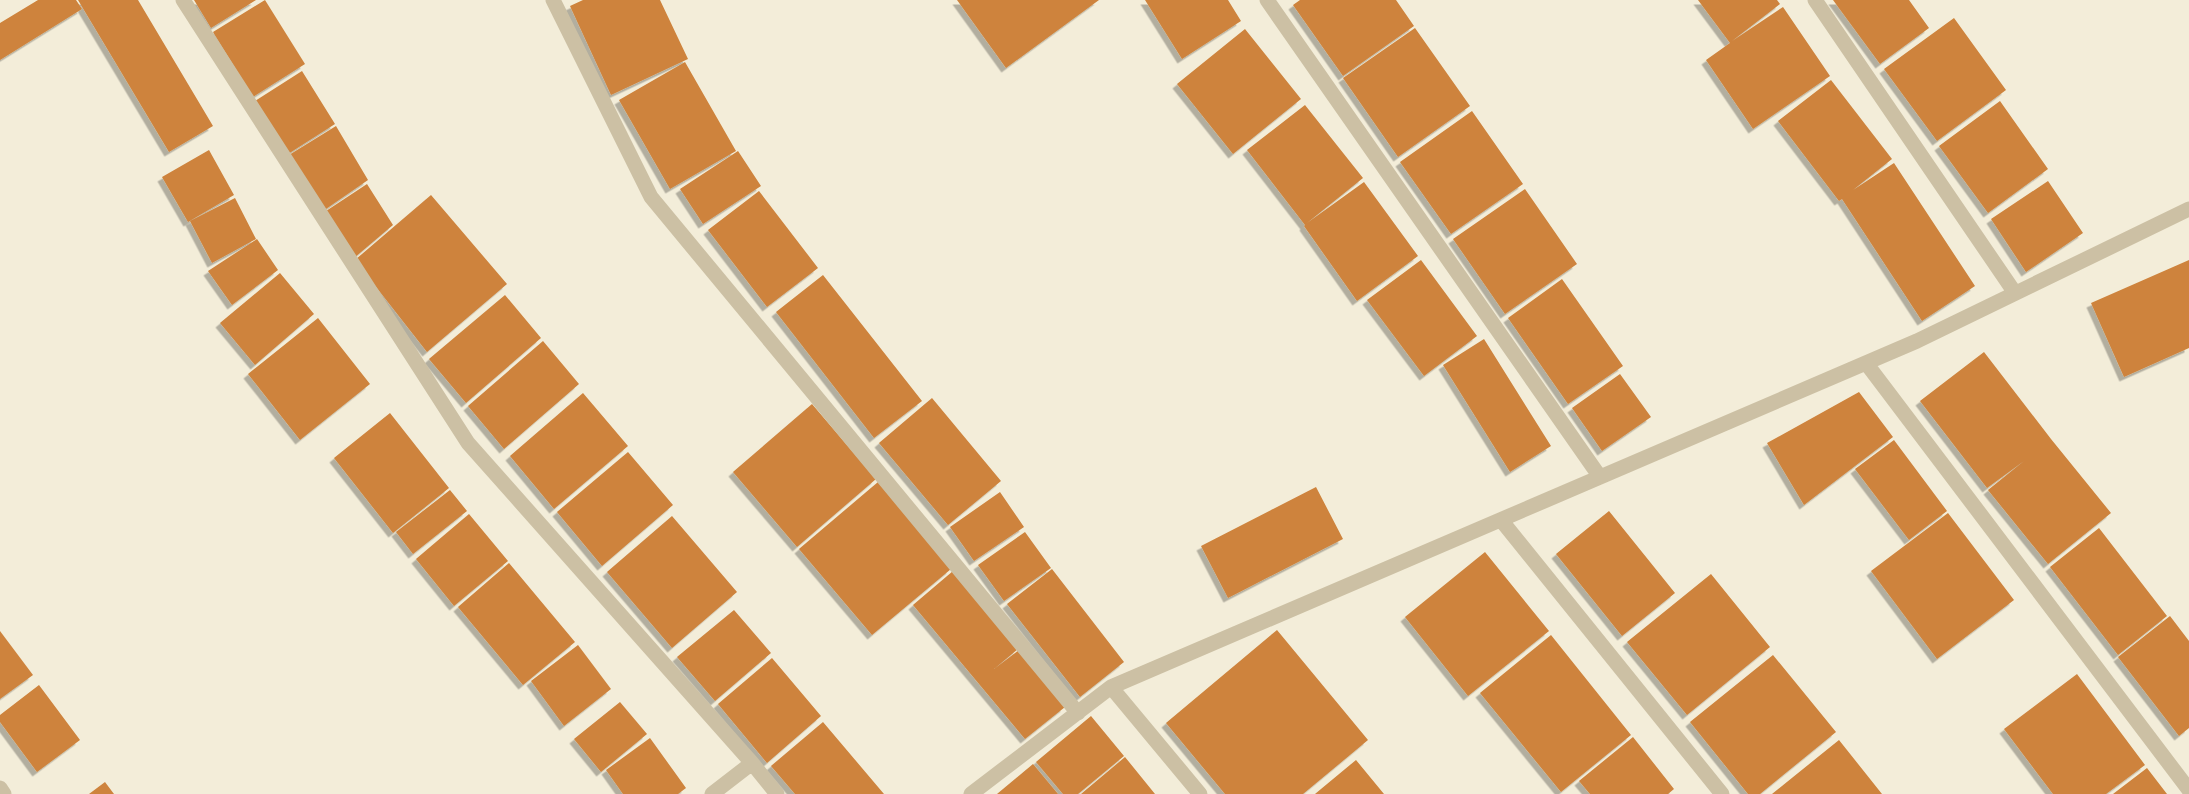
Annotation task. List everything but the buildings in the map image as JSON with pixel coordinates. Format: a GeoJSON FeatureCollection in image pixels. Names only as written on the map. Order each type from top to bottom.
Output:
{"type":"FeatureCollection","features":[{"type":"Feature","properties":{"kind":"street"},"geometry":{"type":"LineString","coordinates":[[183,0],[468,443],[752,763],[777,794]]}},
{"type":"Feature","properties":{"kind":"street"},"geometry":{"type":"LineString","coordinates":[[553,0],[651,197],[1078,713]]}},
{"type":"Feature","properties":{"kind":"street"},"geometry":{"type":"LineString","coordinates":[[1267,0],[1600,477]]}},
{"type":"Feature","properties":{"kind":"street"},"geometry":{"type":"LineString","coordinates":[[1815,0],[2015,293]]}},
{"type":"Feature","properties":{"kind":"street"},"geometry":{"type":"LineString","coordinates":[[971,794],[1111,687],[1917,341],[2189,209]]}},
{"type":"Feature","properties":{"kind":"street"},"geometry":{"type":"LineString","coordinates":[[1866,363],[2189,790]]}},
{"type":"Feature","properties":{"kind":"street"},"geometry":{"type":"LineString","coordinates":[[1501,520],[1722,794]]}},
{"type":"Feature","properties":{"kind":"street"},"geometry":{"type":"LineString","coordinates":[[1111,687],[1200,794]]}},
{"type":"Feature","properties":{"kind":"street"},"geometry":{"type":"LineString","coordinates":[[712,794],[752,763]]}},
{"type":"Feature","properties":{"kind":"street"},"geometry":{"type":"LineString","coordinates":[[0,788],[4,794]]}}]}
